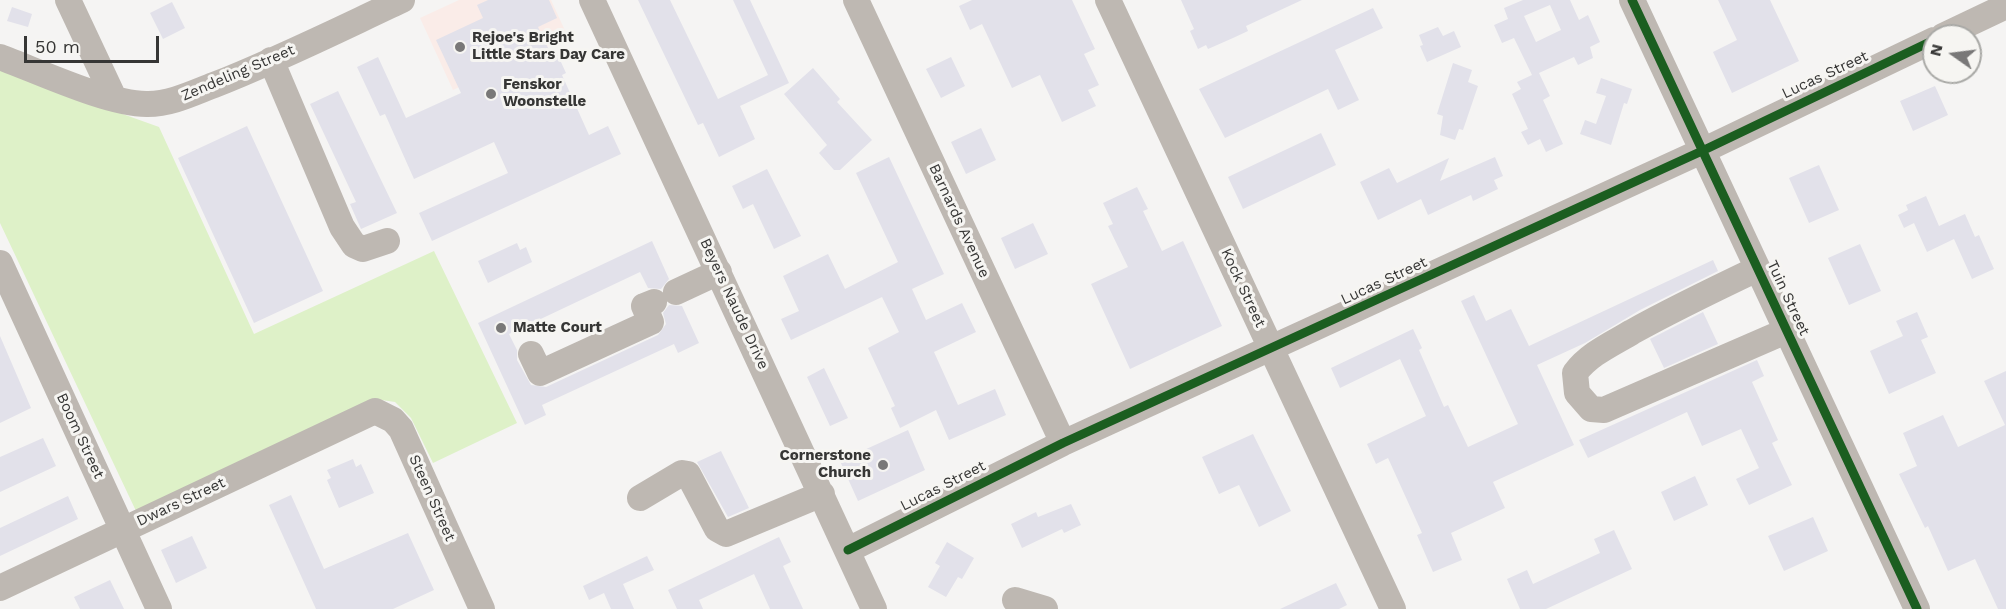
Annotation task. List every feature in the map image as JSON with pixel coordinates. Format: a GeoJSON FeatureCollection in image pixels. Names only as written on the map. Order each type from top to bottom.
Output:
{"type":"FeatureCollection","features":[{"type":"Feature","properties":{"kind":"street"},"geometry":{"type":"LineString","coordinates":[[68,0],[114,98]]}},
{"type":"Feature","properties":{"kind":"street","name":"Zendeling Street"},"geometry":{"type":"LineString","coordinates":[[0,57],[114,98],[148,104],[178,99],[271,60],[402,0]]}},
{"type":"Feature","properties":{"kind":"street","name":"Beyers Naude Drive"},"geometry":{"type":"LineString","coordinates":[[592,0],[874,609]]}},
{"type":"Feature","properties":{"kind":"street","name":"Barnards Avenue"},"geometry":{"type":"LineString","coordinates":[[856,0],[1063,443]]}},
{"type":"Feature","properties":{"kind":"street","name":"Kock Street"},"geometry":{"type":"LineString","coordinates":[[1108,0],[1393,609]]}},
{"type":"Feature","properties":{"kind":"street","name":"Tuin Street"},"geometry":{"type":"LineString","coordinates":[[1632,0],[1917,609]]}},
{"type":"Feature","properties":{"kind":"street"},"geometry":{"type":"LineString","coordinates":[[1968,24],[2006,6]]}},
{"type":"Feature","properties":{"kind":"street","name":"Lucas Street"},"geometry":{"type":"LineString","coordinates":[[848,550],[1063,443],[1702,151],[1922,46]]}},
{"type":"Feature","properties":{"kind":"street"},"geometry":{"type":"LineString","coordinates":[[271,60],[342,227],[354,245],[363,249],[387,241]]}},
{"type":"Feature","properties":{"kind":"street","name":"Boom Street"},"geometry":{"type":"LineString","coordinates":[[0,263],[159,609]]}},
{"type":"Feature","properties":{"kind":"street"},"geometry":{"type":"LineString","coordinates":[[1757,268],[1675,308],[1599,351],[1582,363],[1575,373],[1577,393],[1591,409],[1604,410],[1786,331]]}},
{"type":"Feature","properties":{"kind":"street"},"geometry":{"type":"LineString","coordinates":[[531,354],[540,373],[651,322],[644,306],[719,272]]}},
{"type":"Feature","properties":{"kind":"street","name":"Steen Street"},"geometry":{"type":"LineString","coordinates":[[362,417],[375,411],[385,413],[401,429],[482,609]]}},
{"type":"Feature","properties":{"kind":"street","name":"Dwars Street"},"geometry":{"type":"LineString","coordinates":[[0,588],[362,417]]}},
{"type":"Feature","properties":{"kind":"street"},"geometry":{"type":"LineString","coordinates":[[640,498],[682,473],[688,474],[717,529],[726,534],[822,494]]}},
{"type":"Feature","properties":{"kind":"street"},"geometry":{"type":"LineString","coordinates":[[1015,600],[1045,609]]}},
{"type":"Feature","properties":{"kind":"shaded area"},"geometry":{"type":"Polygon","coordinates":[[[459,0],[551,0],[568,37],[453,90],[420,18],[459,0]]]}},
{"type":"Feature","properties":{"kind":"green space"},"geometry":{"type":"Polygon","coordinates":[[[0,70],[159,127],[254,334],[434,251],[517,423],[433,463],[411,418],[395,402],[375,399],[136,511],[0,223],[0,70]]]}},
{"type":"Feature","properties":{"kind":"building"},"geometry":{"type":"Polygon","coordinates":[[[488,0],[549,0],[557,18],[538,27],[550,52],[555,49],[566,73],[562,75],[589,135],[608,126],[621,154],[432,241],[419,213],[508,173],[494,142],[414,179],[385,114],[380,116],[357,67],[378,57],[406,118],[461,93],[436,40],[483,18],[477,5],[488,0]]]}},
{"type":"Feature","properties":{"kind":"building"},"geometry":{"type":"Polygon","coordinates":[[[638,0],[670,0],[718,99],[768,75],[733,0],[750,0],[789,83],[740,106],[755,139],[719,157],[703,123],[698,125],[638,0]]]}},
{"type":"Feature","properties":{"kind":"building"},"geometry":{"type":"Polygon","coordinates":[[[972,0],[1072,0],[1095,49],[1084,54],[1099,85],[1088,90],[1096,106],[1062,122],[1040,75],[1012,88],[982,24],[970,30],[959,6],[972,0]]]}},
{"type":"Feature","properties":{"kind":"building"},"geometry":{"type":"Polygon","coordinates":[[[1181,0],[1302,0],[1246,26],[1248,31],[1208,49],[1206,45],[1198,49],[1190,31],[1194,29],[1181,0]]]}},
{"type":"Feature","properties":{"kind":"building"},"geometry":{"type":"Polygon","coordinates":[[[1523,0],[1570,0],[1579,20],[1588,15],[1600,42],[1590,47],[1593,58],[1578,65],[1574,57],[1539,73],[1550,96],[1543,100],[1563,144],[1546,152],[1540,139],[1528,145],[1521,132],[1528,129],[1512,94],[1521,89],[1517,82],[1532,75],[1514,38],[1502,43],[1494,25],[1508,19],[1504,8],[1523,0]],[[1550,5],[1524,16],[1536,42],[1561,30],[1550,5]]]}},
{"type":"Feature","properties":{"kind":"building"},"geometry":{"type":"Polygon","coordinates":[[[1718,0],[1770,0],[1799,61],[1732,93],[1713,52],[1737,40],[1718,0]]]}},
{"type":"Feature","properties":{"kind":"building"},"geometry":{"type":"Polygon","coordinates":[[[172,2],[185,28],[163,39],[150,13],[172,2]]]}},
{"type":"Feature","properties":{"kind":"building"},"geometry":{"type":"Polygon","coordinates":[[[12,7],[32,14],[28,27],[7,21],[12,7]]]}},
{"type":"Feature","properties":{"kind":"building"},"geometry":{"type":"Polygon","coordinates":[[[1373,8],[1383,28],[1335,50],[1359,100],[1338,110],[1328,89],[1225,138],[1199,89],[1373,8]]]}},
{"type":"Feature","properties":{"kind":"building"},"geometry":{"type":"Polygon","coordinates":[[[1438,27],[1443,36],[1454,31],[1461,47],[1427,62],[1420,46],[1423,45],[1419,35],[1438,27]]]}},
{"type":"Feature","properties":{"kind":"building"},"geometry":{"type":"Polygon","coordinates":[[[951,57],[965,86],[941,98],[926,69],[951,57]]]}},
{"type":"Feature","properties":{"kind":"building"},"geometry":{"type":"Polygon","coordinates":[[[1453,63],[1472,70],[1468,82],[1478,86],[1463,130],[1459,129],[1455,140],[1440,135],[1443,116],[1437,114],[1453,63]]]}},
{"type":"Feature","properties":{"kind":"building"},"geometry":{"type":"Polygon","coordinates":[[[813,68],[840,99],[837,102],[872,140],[840,170],[834,170],[819,153],[827,145],[784,94],[813,68]]]}},
{"type":"Feature","properties":{"kind":"building"},"geometry":{"type":"Polygon","coordinates":[[[1601,78],[1632,89],[1627,104],[1624,103],[1611,145],[1580,134],[1585,120],[1596,124],[1606,96],[1596,93],[1601,78]]]}},
{"type":"Feature","properties":{"kind":"building"},"geometry":{"type":"Polygon","coordinates":[[[1935,86],[1948,115],[1913,131],[1900,101],[1935,86]]]}},
{"type":"Feature","properties":{"kind":"building"},"geometry":{"type":"Polygon","coordinates":[[[338,91],[397,213],[361,229],[350,204],[356,202],[310,104],[338,91]]]}},
{"type":"Feature","properties":{"kind":"building"},"geometry":{"type":"Polygon","coordinates":[[[247,126],[323,291],[254,323],[178,158],[247,126]]]}},
{"type":"Feature","properties":{"kind":"building"},"geometry":{"type":"Polygon","coordinates":[[[981,128],[996,160],[966,174],[951,142],[981,128]]]}},
{"type":"Feature","properties":{"kind":"building"},"geometry":{"type":"Polygon","coordinates":[[[1321,133],[1336,165],[1243,209],[1228,177],[1321,133]]]}},
{"type":"Feature","properties":{"kind":"building"},"geometry":{"type":"Polygon","coordinates":[[[889,157],[944,274],[912,289],[926,320],[962,303],[976,332],[934,352],[958,405],[995,389],[1006,415],[949,440],[936,410],[900,428],[891,408],[895,406],[868,348],[899,332],[882,297],[791,340],[781,319],[799,311],[783,276],[828,254],[845,289],[898,262],[856,173],[889,157]]]}},
{"type":"Feature","properties":{"kind":"building"},"geometry":{"type":"Polygon","coordinates":[[[1495,157],[1503,176],[1494,180],[1498,189],[1473,201],[1471,195],[1428,215],[1421,199],[1378,220],[1360,182],[1389,168],[1397,183],[1449,158],[1440,181],[1495,157]]]}},
{"type":"Feature","properties":{"kind":"building"},"geometry":{"type":"Polygon","coordinates":[[[1819,165],[1839,210],[1809,223],[1789,178],[1819,165]]]}},
{"type":"Feature","properties":{"kind":"building"},"geometry":{"type":"Polygon","coordinates":[[[767,169],[801,236],[774,249],[753,204],[743,209],[732,186],[767,169]]]}},
{"type":"Feature","properties":{"kind":"building"},"geometry":{"type":"Polygon","coordinates":[[[1137,187],[1148,209],[1143,211],[1162,251],[1183,241],[1222,326],[1130,369],[1091,284],[1128,267],[1108,226],[1113,224],[1103,203],[1137,187]]]}},
{"type":"Feature","properties":{"kind":"building"},"geometry":{"type":"Polygon","coordinates":[[[1926,196],[1939,226],[1965,214],[1975,237],[1979,235],[1994,269],[1972,279],[1954,239],[1927,252],[1914,223],[1904,228],[1898,215],[1908,210],[1906,205],[1926,196]]]}},
{"type":"Feature","properties":{"kind":"building"},"geometry":{"type":"Polygon","coordinates":[[[1033,223],[1048,254],[1015,269],[1001,238],[1033,223]]]}},
{"type":"Feature","properties":{"kind":"building","name":"Matte Court"},"geometry":{"type":"Polygon","coordinates":[[[652,241],[669,279],[661,289],[648,288],[640,272],[509,334],[517,350],[517,360],[531,385],[546,387],[658,335],[666,324],[663,313],[669,305],[682,306],[699,343],[678,353],[674,344],[542,405],[546,415],[525,425],[478,323],[652,241]]]}},
{"type":"Feature","properties":{"kind":"building"},"geometry":{"type":"Polygon","coordinates":[[[517,243],[520,250],[526,247],[532,262],[488,283],[478,261],[517,243]]]}},
{"type":"Feature","properties":{"kind":"building"},"geometry":{"type":"Polygon","coordinates":[[[1860,244],[1881,291],[1849,305],[1828,258],[1860,244]]]}},
{"type":"Feature","properties":{"kind":"building"},"geometry":{"type":"Polygon","coordinates":[[[1713,260],[1718,271],[1640,310],[1585,343],[1537,365],[1574,445],[1493,482],[1505,508],[1451,533],[1462,560],[1433,572],[1417,535],[1422,533],[1388,458],[1376,464],[1367,444],[1426,416],[1400,359],[1340,388],[1331,368],[1413,329],[1422,348],[1419,350],[1444,407],[1448,405],[1468,447],[1518,424],[1461,301],[1474,295],[1486,321],[1511,309],[1529,346],[1713,260]]]}},
{"type":"Feature","properties":{"kind":"building"},"geometry":{"type":"Polygon","coordinates":[[[1703,312],[1718,344],[1664,368],[1650,339],[1703,312]]]}},
{"type":"Feature","properties":{"kind":"building"},"geometry":{"type":"Polygon","coordinates":[[[1917,312],[1928,337],[1921,340],[1936,373],[1889,394],[1870,351],[1903,336],[1896,321],[1917,312]]]}},
{"type":"Feature","properties":{"kind":"building"},"geometry":{"type":"Polygon","coordinates":[[[0,336],[31,408],[0,423],[0,336]]]}},
{"type":"Feature","properties":{"kind":"building"},"geometry":{"type":"Polygon","coordinates":[[[1757,360],[1764,376],[1752,382],[1778,440],[1772,443],[1792,485],[1749,505],[1736,479],[1759,468],[1741,429],[1702,446],[1687,412],[1588,458],[1579,440],[1757,360]]]}},
{"type":"Feature","properties":{"kind":"building"},"geometry":{"type":"Polygon","coordinates":[[[824,368],[848,418],[830,426],[807,377],[824,368]]]}},
{"type":"Feature","properties":{"kind":"building"},"geometry":{"type":"Polygon","coordinates":[[[2006,371],[2006,609],[1998,609],[1975,559],[1948,571],[1928,526],[1925,528],[1899,474],[1917,466],[1903,433],[1943,415],[1958,447],[2005,425],[1984,381],[2006,371]]]}},
{"type":"Feature","properties":{"kind":"building","name":"Cornerstone Church"},"geometry":{"type":"Polygon","coordinates":[[[908,430],[925,470],[858,501],[840,461],[908,430]]]}},
{"type":"Feature","properties":{"kind":"building"},"geometry":{"type":"Polygon","coordinates":[[[1253,434],[1291,511],[1259,527],[1239,485],[1219,494],[1202,457],[1253,434]]]}},
{"type":"Feature","properties":{"kind":"building"},"geometry":{"type":"Polygon","coordinates":[[[43,438],[56,466],[0,492],[0,457],[43,438]]]}},
{"type":"Feature","properties":{"kind":"building"},"geometry":{"type":"Polygon","coordinates":[[[721,451],[749,508],[728,517],[697,462],[721,451]]]}},
{"type":"Feature","properties":{"kind":"building"},"geometry":{"type":"Polygon","coordinates":[[[353,459],[356,467],[361,464],[374,493],[339,508],[327,480],[331,478],[327,470],[353,459]]]}},
{"type":"Feature","properties":{"kind":"building"},"geometry":{"type":"Polygon","coordinates":[[[1695,476],[1708,505],[1674,521],[1661,492],[1695,476]]]}},
{"type":"Feature","properties":{"kind":"building"},"geometry":{"type":"Polygon","coordinates":[[[291,495],[324,569],[408,533],[434,590],[393,609],[316,609],[269,505],[291,495]]]}},
{"type":"Feature","properties":{"kind":"building"},"geometry":{"type":"Polygon","coordinates":[[[68,496],[78,519],[0,556],[0,528],[68,496]]]}},
{"type":"Feature","properties":{"kind":"building"},"geometry":{"type":"Polygon","coordinates":[[[1071,504],[1081,525],[1064,533],[1062,529],[1022,548],[1011,524],[1036,512],[1038,517],[1071,504]]]}},
{"type":"Feature","properties":{"kind":"building"},"geometry":{"type":"Polygon","coordinates":[[[1813,517],[1828,551],[1784,571],[1768,536],[1813,517]]]}},
{"type":"Feature","properties":{"kind":"building"},"geometry":{"type":"Polygon","coordinates":[[[1614,530],[1632,569],[1546,609],[1520,609],[1507,579],[1527,570],[1533,584],[1600,553],[1594,539],[1614,530]]]}},
{"type":"Feature","properties":{"kind":"building"},"geometry":{"type":"Polygon","coordinates":[[[192,536],[207,568],[176,583],[161,550],[192,536]]]}},
{"type":"Feature","properties":{"kind":"building"},"geometry":{"type":"Polygon","coordinates":[[[779,537],[791,562],[783,566],[803,609],[770,609],[754,574],[699,600],[703,609],[677,609],[668,590],[779,537]]]}},
{"type":"Feature","properties":{"kind":"building"},"geometry":{"type":"Polygon","coordinates":[[[947,542],[974,558],[962,579],[958,577],[946,597],[928,587],[940,566],[935,563],[947,542]]]}},
{"type":"Feature","properties":{"kind":"building"},"geometry":{"type":"Polygon","coordinates":[[[647,556],[654,570],[623,584],[634,609],[611,609],[604,593],[589,600],[583,586],[647,556]]]}},
{"type":"Feature","properties":{"kind":"building"},"geometry":{"type":"Polygon","coordinates":[[[110,580],[124,609],[80,609],[74,597],[110,580]]]}},
{"type":"Feature","properties":{"kind":"building"},"geometry":{"type":"Polygon","coordinates":[[[1336,583],[1347,605],[1339,609],[1280,609],[1336,583]]]}},
{"type":"Feature","properties":{"kind":"cycle path"},"geometry":{"type":"LineString","coordinates":[[1632,0],[1917,609]]}},
{"type":"Feature","properties":{"kind":"cycle path"},"geometry":{"type":"LineString","coordinates":[[848,550],[1063,443],[1702,151],[1922,46]]}},
{"type":"Feature","properties":{"kind":"place","name":"Rejoe's Bright Little Stars Day Care"},"geometry":{"type":"Point","coordinates":[460,47]}},
{"type":"Feature","properties":{"kind":"place","name":"Fenskor Woonstelle"},"geometry":{"type":"Point","coordinates":[491,94]}},
{"type":"Feature","properties":{"kind":"place","name":"Matte Court"},"geometry":{"type":"Point","coordinates":[501,328]}},
{"type":"Feature","properties":{"kind":"place","name":"Cornerstone Church"},"geometry":{"type":"Point","coordinates":[883,465]}}]}
